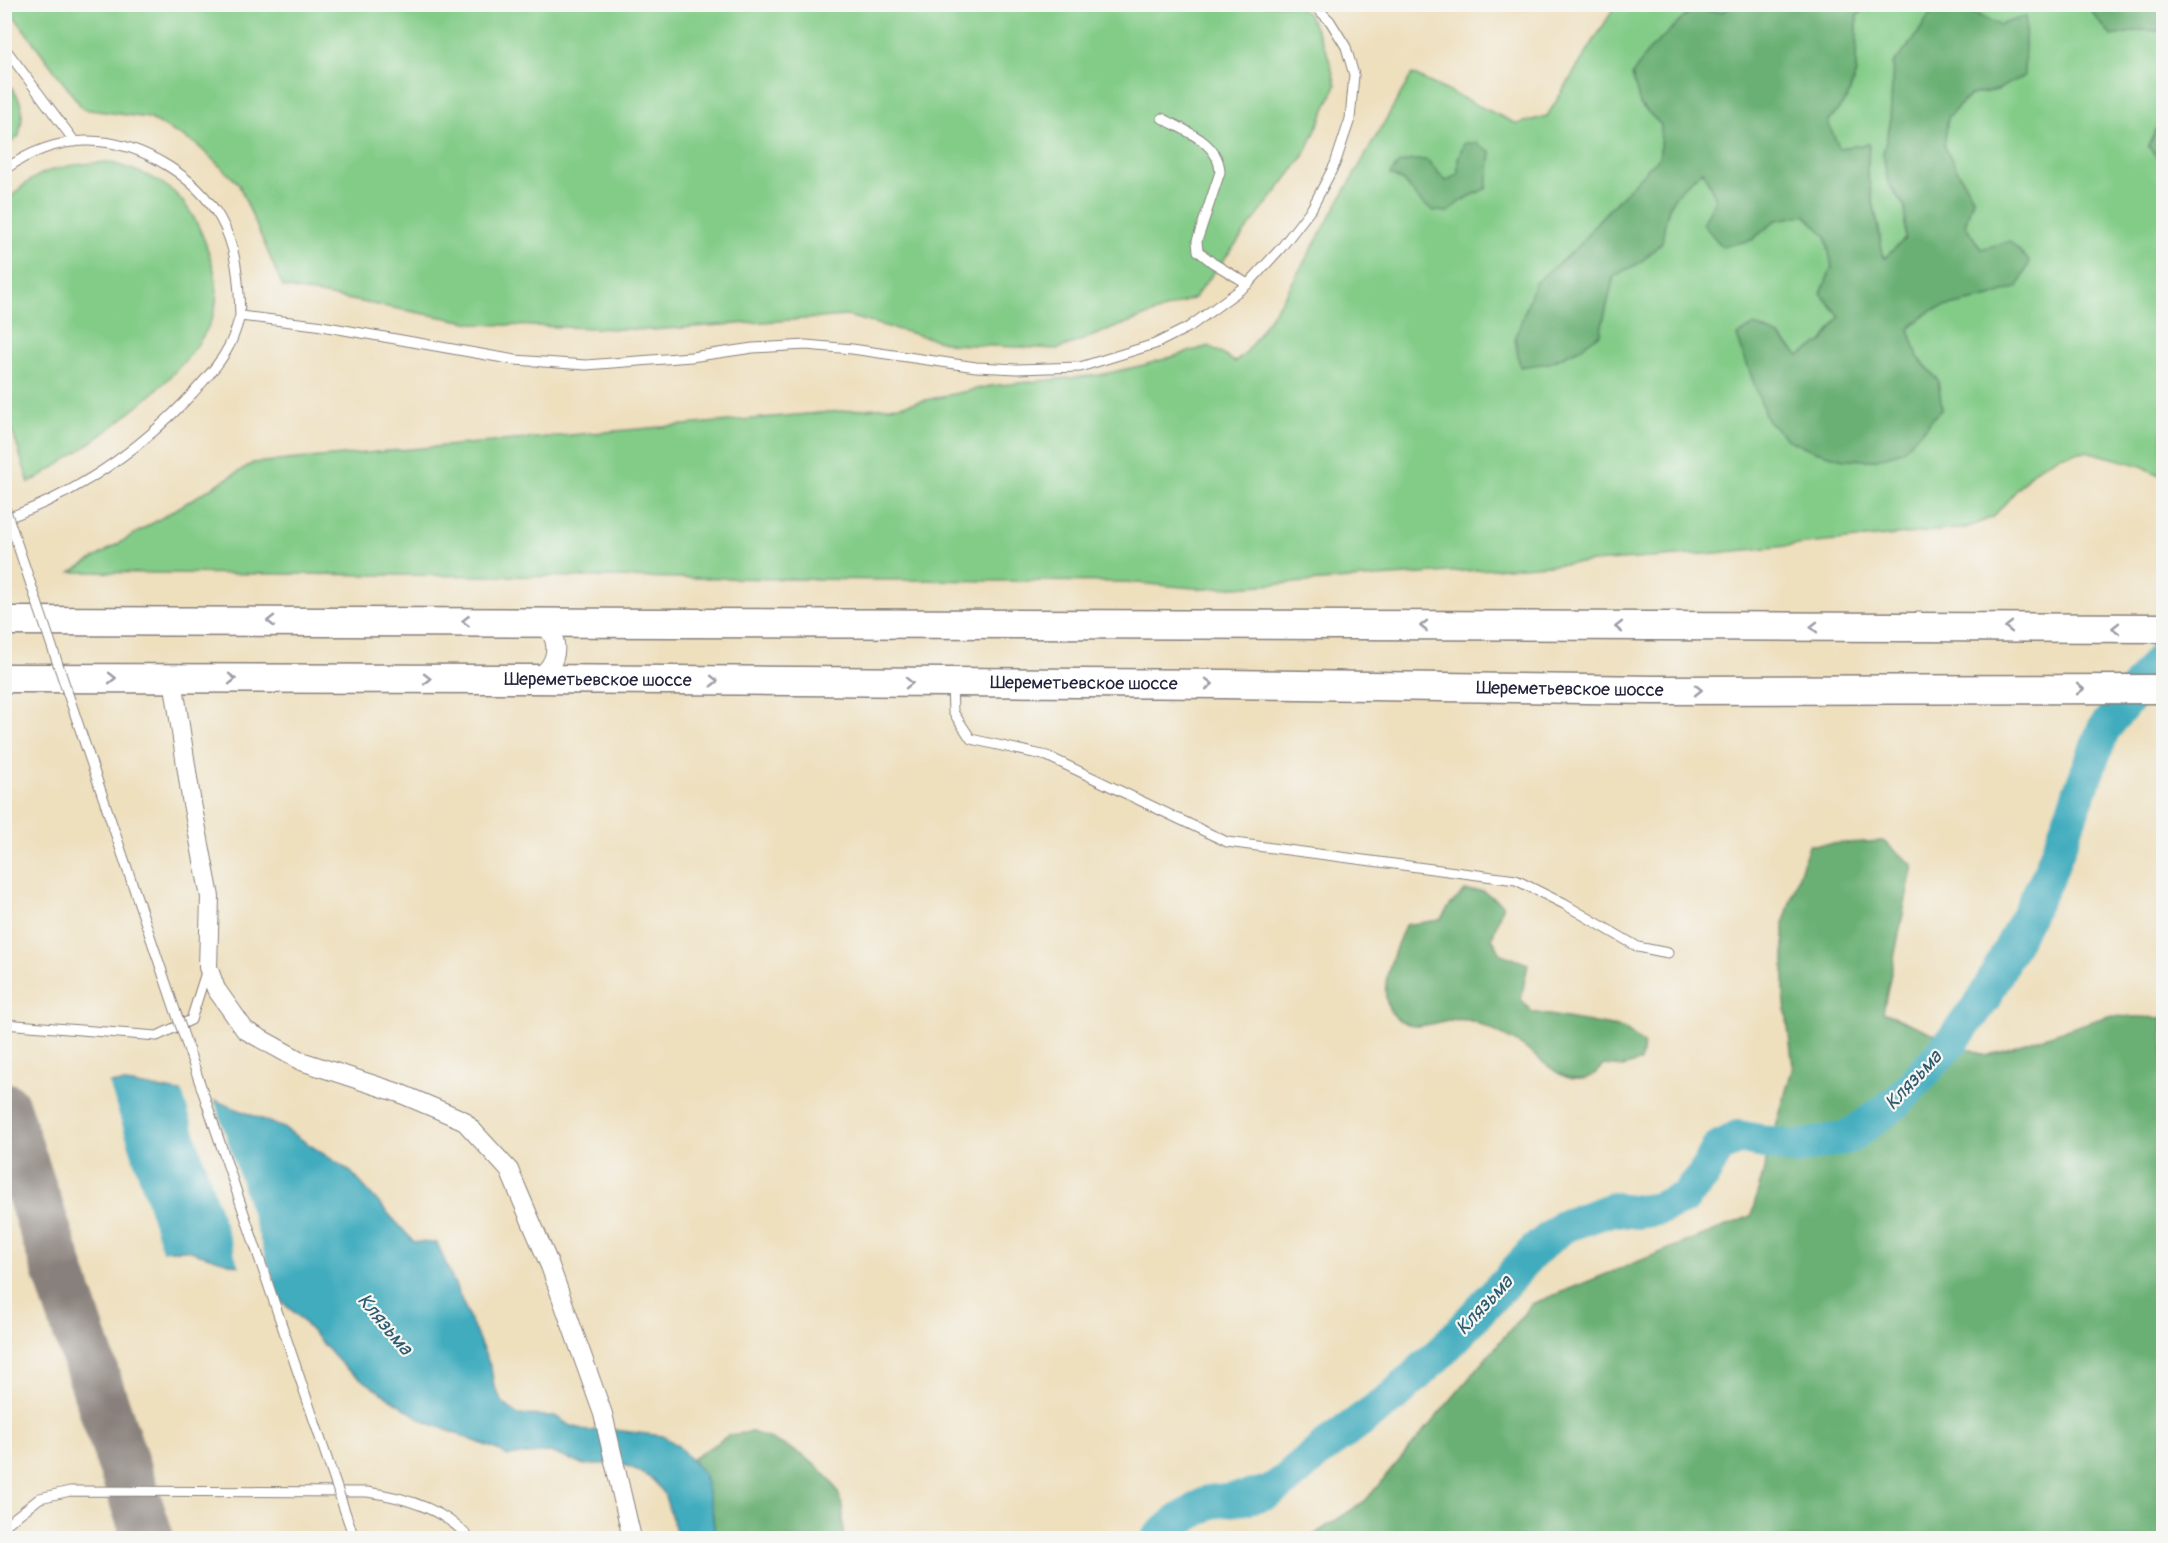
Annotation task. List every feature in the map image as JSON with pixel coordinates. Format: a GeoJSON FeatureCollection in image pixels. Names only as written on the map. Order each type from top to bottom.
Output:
{"type":"FeatureCollection","features":[{"type":"Feature","properties":{"kind":"main road"},"geometry":{"type":"LineString","coordinates":[[4,621],[2163,628]]}},
{"type":"Feature","properties":{"kind":"main road","name":"Шереметьевское шоссе"},"geometry":{"type":"LineString","coordinates":[[4,678],[1224,684],[1653,690],[2163,689]]}},
{"type":"Feature","properties":{"kind":"street"},"geometry":{"type":"LineString","coordinates":[[525,621],[538,623],[549,630],[556,648],[551,666],[542,675],[529,679]]}},
{"type":"Feature","properties":{"kind":"street"},"geometry":{"type":"LineString","coordinates":[[173,679],[191,798],[210,897],[208,967],[216,989],[245,1030],[302,1061],[399,1093],[463,1120],[509,1170],[550,1266],[603,1414],[632,1539]]}},
{"type":"Feature","properties":{"kind":"lane"},"geometry":{"type":"LineString","coordinates":[[240,316],[316,325],[515,360],[586,365],[691,357],[753,348],[806,345],[852,349],[976,368],[1080,367],[1155,344],[1189,327],[1248,284],[1281,249],[1312,208],[1335,164],[1350,118],[1354,75],[1346,47],[1330,21],[1313,4]]}},
{"type":"Feature","properties":{"kind":"lane"},"geometry":{"type":"LineString","coordinates":[[4,47],[75,142]]}},
{"type":"Feature","properties":{"kind":"lane"},"geometry":{"type":"LineString","coordinates":[[1162,118],[1215,151],[1220,164],[1220,172],[1197,242],[1198,251],[1248,284]]}},
{"type":"Feature","properties":{"kind":"lane"},"geometry":{"type":"LineString","coordinates":[[4,170],[17,161],[50,146],[75,142],[102,141],[130,147],[151,155],[185,177],[220,218],[230,241],[239,286],[240,316],[230,345],[216,367],[175,413],[119,461],[55,498],[4,519]]}},
{"type":"Feature","properties":{"kind":"lane"},"geometry":{"type":"LineString","coordinates":[[4,505],[354,1539]]}},
{"type":"Feature","properties":{"kind":"lane"},"geometry":{"type":"LineString","coordinates":[[952,683],[953,712],[971,739],[1047,756],[1227,842],[1516,880],[1564,904],[1638,947],[1668,953]]}},
{"type":"Feature","properties":{"kind":"lane"},"geometry":{"type":"LineString","coordinates":[[4,1024],[157,1036],[191,1020],[208,967]]}},
{"type":"Feature","properties":{"kind":"lane"},"geometry":{"type":"LineString","coordinates":[[4,1526],[40,1498],[70,1491],[367,1492],[398,1498],[430,1509],[448,1519],[469,1539]]}},
{"type":"Feature","properties":{"kind":"green space"},"geometry":{"type":"Polygon","coordinates":[[[5,4],[1295,5],[1308,14],[1327,52],[1336,85],[1304,156],[1194,298],[1058,349],[952,344],[847,316],[651,330],[478,324],[283,287],[238,183],[196,144],[149,118],[83,109],[5,4]]]}},
{"type":"Feature","properties":{"kind":"green space"},"geometry":{"type":"Polygon","coordinates":[[[1616,5],[1733,5],[1722,12],[1693,9],[1640,104],[1661,125],[1660,156],[1598,221],[1579,246],[1535,283],[1549,363],[1577,350],[1600,334],[1614,276],[1641,262],[1662,242],[1665,214],[1679,189],[1703,171],[1716,198],[1752,240],[1776,220],[1805,215],[1826,236],[1832,267],[1821,294],[1840,316],[1823,341],[1799,357],[1779,336],[1815,451],[1844,459],[1874,460],[1938,380],[1918,357],[1909,329],[1931,310],[1990,297],[2018,287],[1981,249],[1965,225],[1973,198],[1944,146],[1948,117],[1970,95],[1997,90],[2026,17],[1999,25],[1973,13],[1973,5],[2089,5],[2093,14],[2112,36],[2141,30],[2163,31],[2163,121],[2148,146],[2164,164],[2163,477],[2142,466],[2086,451],[2059,456],[2034,470],[1993,517],[1966,528],[1706,554],[1205,589],[1126,582],[71,572],[253,463],[899,406],[990,386],[1100,375],[1209,346],[1235,362],[1246,353],[1287,292],[1412,74],[1517,124],[1547,116],[1616,5]],[[1458,159],[1458,174],[1446,182],[1403,181],[1422,203],[1449,211],[1460,201],[1487,188],[1458,159]]]}},
{"type":"Feature","properties":{"kind":"green space"},"geometry":{"type":"Polygon","coordinates":[[[1733,5],[1870,5],[1857,16],[1856,73],[1847,99],[1828,122],[1839,148],[1869,144],[1867,172],[1884,259],[1905,239],[1905,207],[1888,183],[1883,153],[1890,125],[1893,64],[1913,41],[1936,5],[1973,5],[1973,13],[1999,25],[2026,16],[2024,76],[1997,90],[1970,95],[1948,117],[1944,146],[1973,198],[1965,225],[1981,249],[2010,241],[2030,262],[2018,287],[1990,297],[1931,310],[1909,329],[1918,357],[1938,380],[1942,409],[1902,451],[1874,460],[1844,459],[1788,440],[1767,420],[1737,336],[1754,325],[1779,336],[1799,356],[1823,341],[1840,316],[1821,294],[1832,267],[1826,236],[1805,215],[1776,220],[1752,240],[1722,247],[1703,224],[1716,198],[1703,171],[1684,186],[1672,201],[1666,218],[1662,242],[1641,262],[1614,276],[1600,334],[1577,350],[1549,363],[1520,367],[1515,339],[1535,283],[1579,246],[1598,221],[1660,156],[1661,125],[1640,104],[1632,75],[1649,50],[1693,9],[1722,12],[1733,5]]]}},
{"type":"Feature","properties":{"kind":"green space"},"geometry":{"type":"Polygon","coordinates":[[[1870,5],[1936,5],[1913,41],[1893,64],[1890,125],[1883,153],[1888,183],[1905,207],[1905,239],[1883,259],[1867,172],[1869,144],[1839,148],[1828,122],[1847,99],[1856,73],[1857,15],[1870,5]]]}},
{"type":"Feature","properties":{"kind":"green space"},"geometry":{"type":"Polygon","coordinates":[[[2089,5],[2163,5],[2163,31],[2141,30],[2112,36],[2093,14],[2089,5]]]}},
{"type":"Feature","properties":{"kind":"green space"},"geometry":{"type":"Polygon","coordinates":[[[5,79],[19,100],[22,118],[19,136],[5,147],[5,79]]]}},
{"type":"Feature","properties":{"kind":"green space"},"geometry":{"type":"Polygon","coordinates":[[[2161,120],[2163,121],[2163,164],[2148,146],[2161,120]]]}},
{"type":"Feature","properties":{"kind":"green space"},"geometry":{"type":"Polygon","coordinates":[[[1464,143],[1476,143],[1491,152],[1487,188],[1460,201],[1449,212],[1434,211],[1422,203],[1403,181],[1390,175],[1398,164],[1412,160],[1427,160],[1446,181],[1458,174],[1458,159],[1464,143]]]}},
{"type":"Feature","properties":{"kind":"green space"},"geometry":{"type":"Polygon","coordinates":[[[108,162],[156,180],[179,197],[189,209],[205,242],[212,264],[217,287],[216,303],[208,328],[191,354],[167,380],[110,429],[29,483],[5,408],[5,204],[28,182],[51,170],[108,162]]]}},
{"type":"Feature","properties":{"kind":"green space"},"geometry":{"type":"Polygon","coordinates":[[[1883,841],[1913,865],[1883,1012],[1986,1056],[2108,1016],[2163,1018],[2163,1538],[1309,1538],[1365,1501],[1532,1304],[1751,1216],[1793,1066],[1784,995],[1784,921],[1809,845],[1883,841]]]}},
{"type":"Feature","properties":{"kind":"green space"},"geometry":{"type":"Polygon","coordinates":[[[1465,891],[1483,891],[1503,904],[1492,938],[1501,954],[1528,964],[1521,999],[1532,1012],[1623,1028],[1644,1044],[1640,1062],[1623,1067],[1604,1065],[1590,1077],[1569,1078],[1550,1068],[1523,1046],[1485,1026],[1468,1020],[1453,1020],[1412,1026],[1401,1021],[1392,1013],[1387,1002],[1387,976],[1405,925],[1440,920],[1451,904],[1465,891]]]}},
{"type":"Feature","properties":{"kind":"green space"},"geometry":{"type":"Polygon","coordinates":[[[752,1432],[793,1450],[820,1469],[830,1480],[838,1492],[842,1506],[844,1538],[715,1538],[712,1509],[692,1459],[729,1435],[752,1432]]]}},
{"type":"Feature","properties":{"kind":"water"},"geometry":{"type":"Polygon","coordinates":[[[126,1083],[204,1096],[284,1128],[351,1172],[414,1242],[437,1243],[491,1368],[494,1386],[503,1403],[518,1415],[555,1416],[569,1425],[588,1431],[606,1429],[663,1436],[678,1446],[703,1473],[712,1509],[715,1538],[678,1538],[664,1493],[652,1479],[620,1463],[584,1465],[550,1452],[508,1456],[424,1421],[345,1368],[297,1315],[242,1267],[187,1250],[5,1252],[4,1084],[126,1083]]]}},
{"type":"Feature","properties":{"kind":"pier"},"geometry":{"type":"Polygon","coordinates":[[[108,1080],[163,1254],[4,1255],[4,1081],[108,1080]]]}},
{"type":"Feature","properties":{"kind":"pier"},"geometry":{"type":"Polygon","coordinates":[[[181,1089],[213,1096],[281,1305],[240,1270],[181,1089]]]}},
{"type":"Feature","properties":{"kind":"waterway","name":"Клязьма"},"geometry":{"type":"LineString","coordinates":[[1158,1538],[1180,1520],[1209,1502],[1245,1498],[1269,1492],[1285,1481],[1328,1444],[1393,1397],[1443,1350],[1535,1250],[1564,1226],[1613,1209],[1639,1212],[1658,1209],[1684,1198],[1703,1176],[1718,1148],[1738,1137],[1795,1148],[1849,1137],[1897,1102],[1953,1040],[1983,1000],[2048,876],[2103,730],[2164,654]]}},
{"type":"Feature","properties":{"kind":"taxiway"},"geometry":{"type":"LineString","coordinates":[[4,1108],[148,1538]]}}]}
